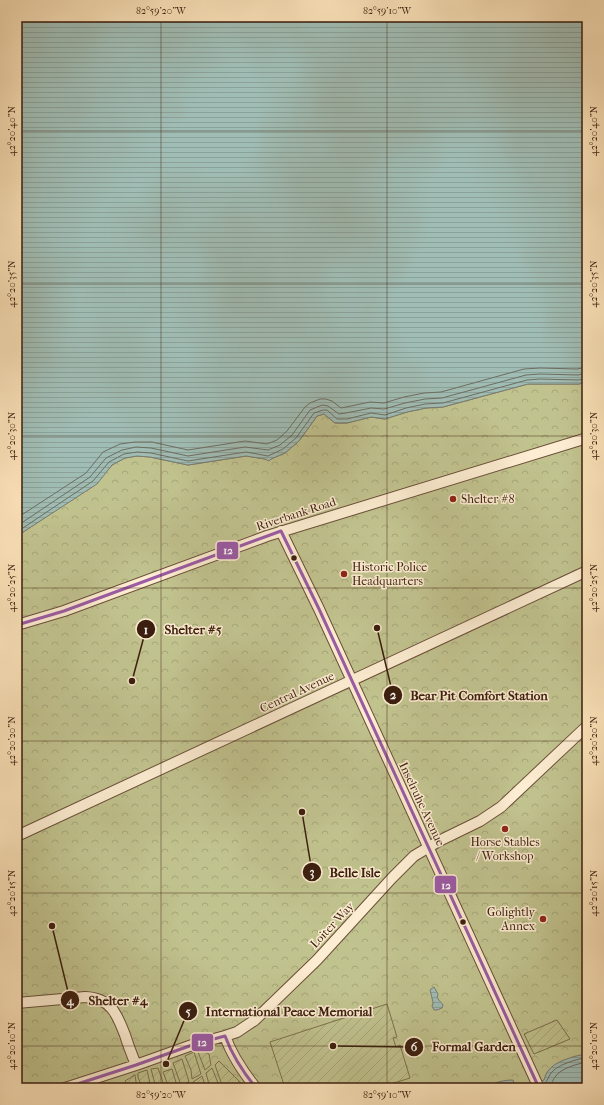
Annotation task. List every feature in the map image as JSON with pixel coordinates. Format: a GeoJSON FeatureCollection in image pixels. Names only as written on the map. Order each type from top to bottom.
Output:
{"type":"FeatureCollection","features":[{"type":"Feature","properties":{"kind":"street","name":"Riverbank Road"},"geometry":{"type":"LineString","coordinates":[[17,625],[64,611],[281,532],[587,438]]}},
{"type":"Feature","properties":{"kind":"street","name":"Inselruhe Avenue"},"geometry":{"type":"LineString","coordinates":[[281,532],[316,602],[539,1088]]}},
{"type":"Feature","properties":{"kind":"street","name":"Central Avenue"},"geometry":{"type":"LineString","coordinates":[[17,836],[587,571]]}},
{"type":"Feature","properties":{"kind":"street","name":"Loiter Way"},"geometry":{"type":"LineString","coordinates":[[66,1088],[195,1044],[237,1032],[255,1020],[322,955],[414,856],[428,847],[480,821],[501,807],[587,726]]}},
{"type":"Feature","properties":{"kind":"street"},"geometry":{"type":"LineString","coordinates":[[17,1003],[85,997],[102,1000],[112,1008],[117,1015],[136,1065]]}},
{"type":"Feature","properties":{"kind":"street"},"geometry":{"type":"LineString","coordinates":[[225,1036],[238,1064],[256,1088]]}},
{"type":"Feature","properties":{"kind":"green space"},"geometry":{"type":"Polygon","coordinates":[[[587,382],[587,1088],[17,1088],[17,536],[96,484],[112,465],[125,458],[137,456],[150,457],[188,465],[246,456],[271,459],[285,453],[299,441],[317,416],[324,414],[335,423],[347,423],[371,417],[385,419],[426,408],[443,407],[528,384],[579,384],[587,382]]]}},
{"type":"Feature","properties":{"kind":"green space"},"geometry":{"type":"Polygon","coordinates":[[[387,1004],[397,1037],[393,1038],[396,1047],[400,1045],[410,1078],[378,1088],[285,1088],[270,1042],[387,1004]]]}},
{"type":"Feature","properties":{"kind":"green space"},"geometry":{"type":"Polygon","coordinates":[[[557,1020],[570,1039],[534,1054],[524,1034],[557,1020]]]}},
{"type":"Feature","properties":{"kind":"green space"},"geometry":{"type":"Polygon","coordinates":[[[203,1051],[209,1054],[211,1065],[205,1070],[198,1052],[203,1051]]]}},
{"type":"Feature","properties":{"kind":"green space"},"geometry":{"type":"Polygon","coordinates":[[[194,1052],[201,1074],[192,1079],[191,1070],[185,1056],[194,1052]]]}},
{"type":"Feature","properties":{"kind":"green space"},"geometry":{"type":"Polygon","coordinates":[[[182,1059],[189,1082],[181,1085],[173,1063],[182,1059]]]}},
{"type":"Feature","properties":{"kind":"green space"},"geometry":{"type":"Polygon","coordinates":[[[219,1061],[246,1088],[223,1088],[215,1065],[219,1061]]]}},
{"type":"Feature","properties":{"kind":"green space"},"geometry":{"type":"Polygon","coordinates":[[[158,1068],[165,1088],[156,1088],[151,1069],[158,1068]]]}},
{"type":"Feature","properties":{"kind":"green space"},"geometry":{"type":"Polygon","coordinates":[[[212,1068],[220,1088],[210,1088],[206,1073],[212,1068]]]}},
{"type":"Feature","properties":{"kind":"green space"},"geometry":{"type":"Polygon","coordinates":[[[172,1069],[177,1086],[169,1088],[163,1072],[172,1069]]]}},
{"type":"Feature","properties":{"kind":"green space"},"geometry":{"type":"Polygon","coordinates":[[[147,1070],[151,1088],[142,1088],[138,1073],[147,1070]]]}},
{"type":"Feature","properties":{"kind":"green space"},"geometry":{"type":"Polygon","coordinates":[[[135,1075],[137,1088],[129,1088],[125,1081],[135,1075]]]}},
{"type":"Feature","properties":{"kind":"green space"},"geometry":{"type":"Polygon","coordinates":[[[202,1076],[206,1088],[195,1088],[193,1082],[202,1076]]]}},
{"type":"Feature","properties":{"kind":"water"},"geometry":{"type":"Polygon","coordinates":[[[17,17],[587,17],[587,382],[579,384],[528,384],[443,407],[426,408],[385,419],[371,417],[347,423],[335,423],[324,414],[317,416],[299,441],[285,453],[269,461],[246,456],[188,465],[150,457],[137,456],[125,458],[112,465],[97,484],[17,536],[17,17]]]}},
{"type":"Feature","properties":{"kind":"water"},"geometry":{"type":"Polygon","coordinates":[[[434,987],[438,994],[438,999],[443,1005],[442,1008],[437,1010],[434,1010],[432,1006],[433,1002],[430,990],[434,987]]]}},
{"type":"Feature","properties":{"kind":"water"},"geometry":{"type":"Polygon","coordinates":[[[587,1052],[587,1083],[577,1087],[484,1088],[498,1082],[509,1080],[513,1080],[515,1086],[522,1084],[528,1086],[544,1080],[547,1072],[555,1064],[586,1054],[587,1052]]]}},
{"type":"Feature","properties":{"kind":"transit line","name":"12"},"geometry":{"type":"LineString","coordinates":[[17,625],[64,611],[281,531],[319,609],[539,1088]]}},
{"type":"Feature","properties":{"kind":"transit line","name":"12"},"geometry":{"type":"LineString","coordinates":[[65,1088],[195,1044],[225,1036],[238,1063],[256,1088]]}},
{"type":"Feature","properties":{"kind":"place","name":"Shelter #8"},"geometry":{"type":"Point","coordinates":[453,499]}},
{"type":"Feature","properties":{"kind":"place","name":"Historic Police Headquarters"},"geometry":{"type":"Point","coordinates":[344,574]}},
{"type":"Feature","properties":{"kind":"place","name":"Bear Pit Comfort Station"},"geometry":{"type":"Point","coordinates":[377,628]}},
{"type":"Feature","properties":{"kind":"place","name":"Shelter #5"},"geometry":{"type":"Point","coordinates":[132,681]}},
{"type":"Feature","properties":{"kind":"place","name":"Belle Isle"},"geometry":{"type":"Point","coordinates":[302,812]}},
{"type":"Feature","properties":{"kind":"place","name":"Horse Stables / Workshop"},"geometry":{"type":"Point","coordinates":[505,829]}},
{"type":"Feature","properties":{"kind":"place","name":"Golightly Annex"},"geometry":{"type":"Point","coordinates":[543,919]}},
{"type":"Feature","properties":{"kind":"place","name":"Shelter #4"},"geometry":{"type":"Point","coordinates":[52,926]}},
{"type":"Feature","properties":{"kind":"place","name":"Formal Garden"},"geometry":{"type":"Point","coordinates":[333,1046]}},
{"type":"Feature","properties":{"kind":"place","name":"International Peace Memorial"},"geometry":{"type":"Point","coordinates":[166,1064]}}]}
